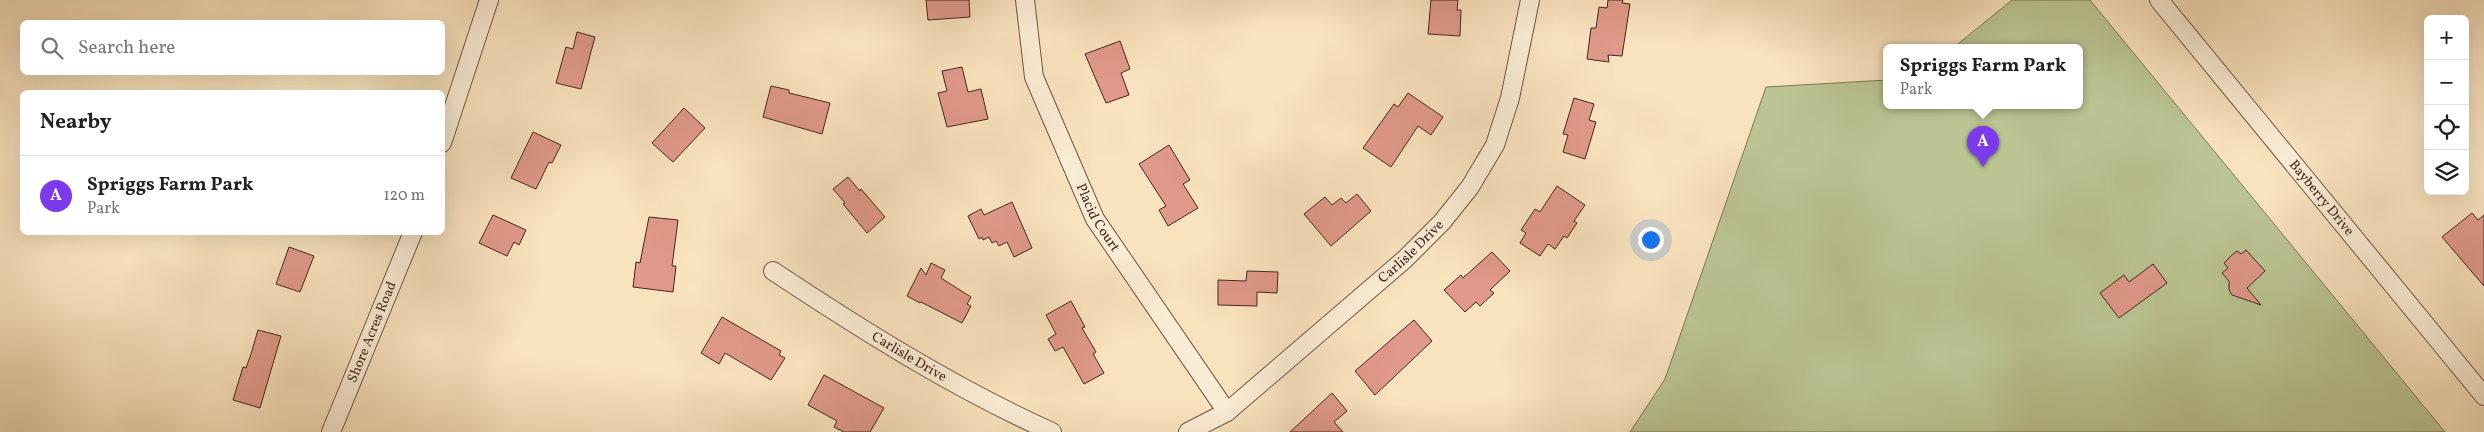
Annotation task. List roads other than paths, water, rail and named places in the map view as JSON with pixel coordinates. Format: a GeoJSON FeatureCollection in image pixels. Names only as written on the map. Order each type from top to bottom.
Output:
{"type":"FeatureCollection","features":[{"type":"Feature","properties":{"kind":"street"},"geometry":{"type":"LineString","coordinates":[[445,134],[489,0]]}},
{"type":"Feature","properties":{"kind":"street","name":"Placid Court"},"geometry":{"type":"LineString","coordinates":[[1025,0],[1034,77],[1095,219],[1227,412]]}},
{"type":"Feature","properties":{"kind":"street","name":"Carlisle Drive"},"geometry":{"type":"LineString","coordinates":[[1188,432],[1227,412],[1404,260],[1442,222],[1470,187],[1495,145],[1510,98],[1530,0]]}},
{"type":"Feature","properties":{"kind":"street","name":"Bayberry Drive"},"geometry":{"type":"LineString","coordinates":[[2160,0],[2484,396]]}},
{"type":"Feature","properties":{"kind":"street","name":"Shore Acres Road"},"geometry":{"type":"LineString","coordinates":[[331,432],[412,235]]}},
{"type":"Feature","properties":{"kind":"street","name":"Carlisle Drive"},"geometry":{"type":"LineString","coordinates":[[773,271],[850,322],[1014,415],[1052,432]]}},
{"type":"Feature","properties":{"kind":"place","name":"Spriggs Farm Park"},"geometry":{"type":"Point","coordinates":[1983,167]}}]}
